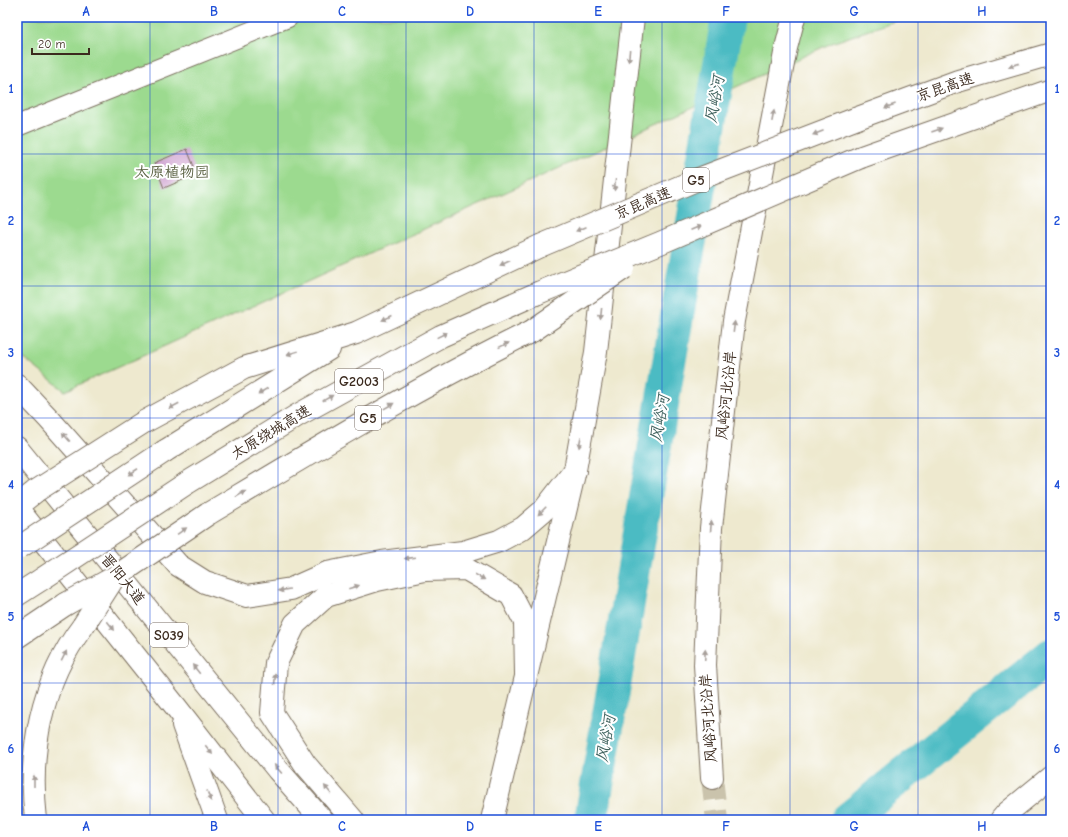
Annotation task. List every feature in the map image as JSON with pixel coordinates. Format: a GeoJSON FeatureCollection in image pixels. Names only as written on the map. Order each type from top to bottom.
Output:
{"type":"FeatureCollection","features":[{"type":"Feature","properties":{"kind":"main road"},"geometry":{"type":"LineString","coordinates":[[492,820],[575,470],[596,352],[634,17]]}},
{"type":"Feature","properties":{"kind":"main road","name":"风峪河北沿岸"},"geometry":{"type":"LineString","coordinates":[[712,778],[704,665],[711,528],[734,321],[785,56],[794,17]]}},
{"type":"Feature","properties":{"kind":"main road","name":"京昆高速"},"geometry":{"type":"LineString","coordinates":[[356,333],[540,246],[696,180],[958,81],[1051,54]]}},
{"type":"Feature","properties":{"kind":"main road","name":"G5"},"geometry":{"type":"LineString","coordinates":[[17,637],[66,604],[115,577],[208,514],[352,427],[471,361],[532,331],[660,243],[861,157],[1051,90]]}},
{"type":"Feature","properties":{"kind":"main road","name":"太原绕城高速"},"geometry":{"type":"LineString","coordinates":[[17,596],[187,483],[298,415],[441,336],[538,293],[660,243]]}},
{"type":"Feature","properties":{"kind":"main road","name":"G5"},"geometry":{"type":"LineString","coordinates":[[27,494],[144,422],[244,368],[356,333]]}},
{"type":"Feature","properties":{"kind":"main road","name":"G2003"},"geometry":{"type":"LineString","coordinates":[[19,548],[165,451],[356,333]]}},
{"type":"Feature","properties":{"kind":"main road"},"geometry":{"type":"LineString","coordinates":[[17,385],[50,419],[178,565],[205,582],[247,596],[291,589],[328,573],[382,562],[463,552],[499,541],[523,528],[544,510],[575,470]]}},
{"type":"Feature","properties":{"kind":"main road","name":"晋阳大道"},"geometry":{"type":"LineString","coordinates":[[17,448],[268,757],[322,820]]}},
{"type":"Feature","properties":{"kind":"main road"},"geometry":{"type":"LineString","coordinates":[[17,507],[27,494]]}},
{"type":"Feature","properties":{"kind":"main road","name":"S039"},"geometry":{"type":"LineString","coordinates":[[17,507],[264,820]]}},
{"type":"Feature","properties":{"kind":"main road"},"geometry":{"type":"LineString","coordinates":[[353,820],[306,764],[272,714],[276,663],[295,624],[326,596],[377,580],[426,570],[466,569],[511,594],[525,622],[526,673]]}},
{"type":"Feature","properties":{"kind":"main road"},"geometry":{"type":"LineString","coordinates":[[36,820],[34,801],[34,760],[40,719],[52,680],[71,641],[83,626],[115,577]]}},
{"type":"Feature","properties":{"kind":"main road"},"geometry":{"type":"LineString","coordinates":[[176,707],[217,820]]}},
{"type":"Feature","properties":{"kind":"main road"},"geometry":{"type":"LineString","coordinates":[[1001,820],[1007,813],[1051,777]]}},
{"type":"Feature","properties":{"kind":"street"},"geometry":{"type":"LineString","coordinates":[[17,126],[288,17]]}},
{"type":"Feature","properties":{"kind":"green space","name":"太原植物园"},"geometry":{"type":"Polygon","coordinates":[[[17,17],[906,17],[832,43],[586,156],[65,391],[17,353],[17,17]]]}},
{"type":"Feature","properties":{"kind":"building"},"geometry":{"type":"Polygon","coordinates":[[[187,149],[197,174],[164,188],[154,163],[187,149]]]}},
{"type":"Feature","properties":{"kind":"waterway","name":"风峪河"},"geometry":{"type":"LineString","coordinates":[[591,820],[728,17]]}},
{"type":"Feature","properties":{"kind":"waterway"},"geometry":{"type":"LineString","coordinates":[[847,820],[1051,655]]}},
{"type":"Feature","properties":{"kind":"tunnel"},"geometry":{"type":"LineString","coordinates":[[712,778],[717,820]]}}]}
